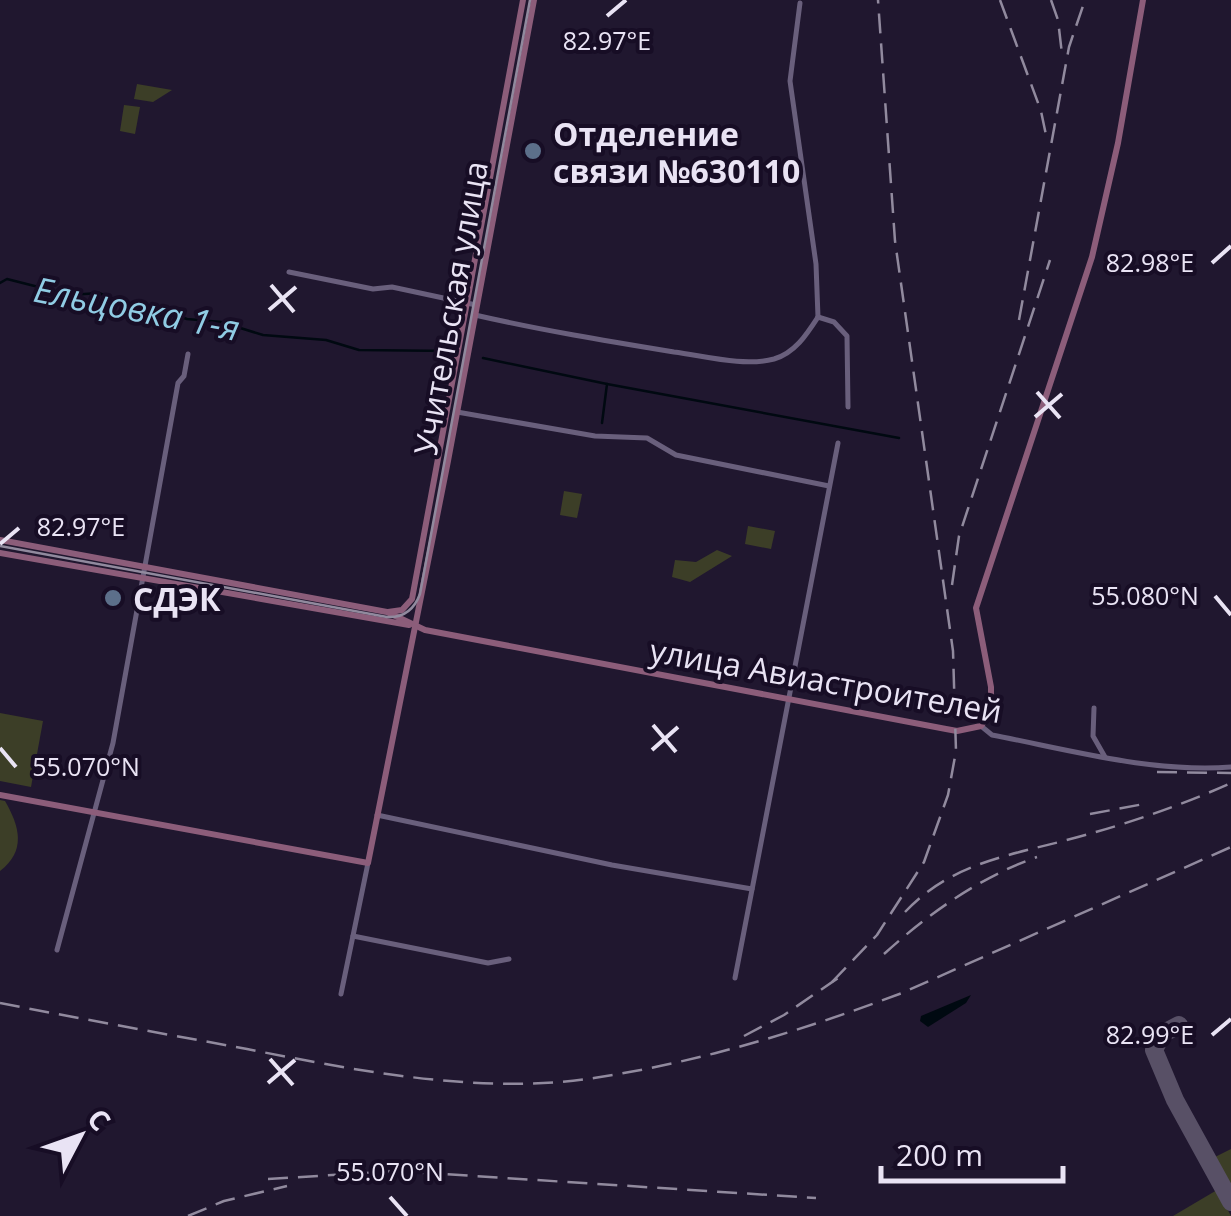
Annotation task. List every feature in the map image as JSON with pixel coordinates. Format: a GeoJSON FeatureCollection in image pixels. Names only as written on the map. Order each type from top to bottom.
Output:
{"type":"FeatureCollection","features":[{"type":"Feature","properties":{"kind":"main road","name":"Учительская улица"},"geometry":{"type":"LineString","coordinates":[[368,864],[475,315],[472,304],[523,0]]}},
{"type":"Feature","properties":{"kind":"main road","name":"Учительская улица"},"geometry":{"type":"LineString","coordinates":[[415,625],[409,604],[534,0]]}},
{"type":"Feature","properties":{"kind":"main road"},"geometry":{"type":"LineString","coordinates":[[981,726],[991,711],[991,687],[976,608],[1092,257],[1118,142],[1142,0]]}},
{"type":"Feature","properties":{"kind":"main road","name":"улица Авиастроителей"},"geometry":{"type":"LineString","coordinates":[[0,540],[387,612],[425,630],[957,731],[981,726]]}},
{"type":"Feature","properties":{"kind":"main road","name":"улица Авиастроителей"},"geometry":{"type":"LineString","coordinates":[[0,553],[415,625]]}},
{"type":"Feature","properties":{"kind":"main road"},"geometry":{"type":"LineString","coordinates":[[387,612],[400,611],[409,604]]}},
{"type":"Feature","properties":{"kind":"main road"},"geometry":{"type":"LineString","coordinates":[[0,795],[368,864]]}},
{"type":"Feature","properties":{"kind":"street"},"geometry":{"type":"LineString","coordinates":[[475,315],[662,350],[748,361],[775,359],[792,350],[818,316],[816,264],[790,81],[800,3]]}},
{"type":"Feature","properties":{"kind":"street"},"geometry":{"type":"LineString","coordinates":[[289,272],[472,304]]}},
{"type":"Feature","properties":{"kind":"street"},"geometry":{"type":"LineString","coordinates":[[818,316],[834,322],[847,336],[848,407]]}},
{"type":"Feature","properties":{"kind":"street"},"geometry":{"type":"LineString","coordinates":[[57,950],[113,743],[178,383],[184,376],[188,354]]}},
{"type":"Feature","properties":{"kind":"street"},"geometry":{"type":"LineString","coordinates":[[457,412],[595,436],[647,438],[676,456],[829,486]]}},
{"type":"Feature","properties":{"kind":"street"},"geometry":{"type":"LineString","coordinates":[[736,978],[786,698],[838,443]]}},
{"type":"Feature","properties":{"kind":"street"},"geometry":{"type":"LineString","coordinates":[[1094,708],[1093,736],[1105,757]]}},
{"type":"Feature","properties":{"kind":"street","name":"улица Авиастроителей"},"geometry":{"type":"LineString","coordinates":[[981,726],[992,735],[1105,757],[1188,767],[1231,766]]}},
{"type":"Feature","properties":{"kind":"street"},"geometry":{"type":"LineString","coordinates":[[377,815],[597,862],[752,889]]}},
{"type":"Feature","properties":{"kind":"street","name":"Учительская улица"},"geometry":{"type":"LineString","coordinates":[[342,994],[368,864]]}},
{"type":"Feature","properties":{"kind":"street"},"geometry":{"type":"LineString","coordinates":[[353,936],[488,963],[509,960]]}},
{"type":"Feature","properties":{"kind":"green space"},"geometry":{"type":"Polygon","coordinates":[[[137,84],[172,90],[153,102],[134,99],[137,84]]]}},
{"type":"Feature","properties":{"kind":"green space"},"geometry":{"type":"Polygon","coordinates":[[[124,105],[140,107],[135,134],[120,131],[124,105]]]}},
{"type":"Feature","properties":{"kind":"green space"},"geometry":{"type":"Polygon","coordinates":[[[564,491],[582,494],[577,518],[560,515],[564,491]]]}},
{"type":"Feature","properties":{"kind":"green space"},"geometry":{"type":"Polygon","coordinates":[[[748,526],[775,531],[771,549],[745,544],[748,526]]]}},
{"type":"Feature","properties":{"kind":"green space"},"geometry":{"type":"Polygon","coordinates":[[[717,550],[732,556],[690,582],[672,577],[675,560],[696,562],[717,550]]]}},
{"type":"Feature","properties":{"kind":"green space"},"geometry":{"type":"Polygon","coordinates":[[[0,713],[43,721],[31,787],[0,781],[0,713]]]}},
{"type":"Feature","properties":{"kind":"green space"},"geometry":{"type":"Polygon","coordinates":[[[0,800],[5,801],[10,811],[18,838],[14,855],[0,871],[0,800]]]}},
{"type":"Feature","properties":{"kind":"green space"},"geometry":{"type":"Polygon","coordinates":[[[1231,1149],[1231,1191],[1213,1158],[1231,1149]]]}},
{"type":"Feature","properties":{"kind":"green space"},"geometry":{"type":"Polygon","coordinates":[[[1217,1190],[1231,1216],[1173,1216],[1217,1190]]]}},
{"type":"Feature","properties":{"kind":"shaded area"},"geometry":{"type":"Polygon","coordinates":[[[971,995],[966,1003],[928,1027],[920,1021],[921,1016],[971,995]]]}},
{"type":"Feature","properties":{"kind":"waterway","name":"Ельцовка 1-я"},"geometry":{"type":"LineString","coordinates":[[0,283],[7,279],[70,295],[99,293],[124,304],[143,304],[187,319],[221,322],[263,335],[326,340],[359,350],[452,351]]}},
{"type":"Feature","properties":{"kind":"waterway","name":"Ельцовка 1-я"},"geometry":{"type":"LineString","coordinates":[[483,358],[607,384],[602,423]]}},
{"type":"Feature","properties":{"kind":"waterway","name":"Ельцовка 1-я"},"geometry":{"type":"LineString","coordinates":[[607,384],[899,438]]}},
{"type":"Feature","properties":{"kind":"taxiway"},"geometry":{"type":"LineString","coordinates":[[1179,1025],[1162,1034],[1154,1050],[1175,1100],[1231,1202]]}},
{"type":"Feature","properties":{"kind":"tram line"},"geometry":{"type":"LineString","coordinates":[[0,546],[387,617],[411,609],[420,594],[530,0]]}},
{"type":"Feature","properties":{"kind":"railway"},"geometry":{"type":"LineString","coordinates":[[832,982],[877,935],[924,862],[948,795],[956,751],[953,651],[895,241],[878,0]]}},
{"type":"Feature","properties":{"kind":"railway"},"geometry":{"type":"LineString","coordinates":[[1000,0],[1041,111],[1046,135]]}},
{"type":"Feature","properties":{"kind":"railway"},"geometry":{"type":"LineString","coordinates":[[1051,0],[1062,54]]}},
{"type":"Feature","properties":{"kind":"railway"},"geometry":{"type":"LineString","coordinates":[[1019,320],[1069,47],[1085,0]]}},
{"type":"Feature","properties":{"kind":"railway"},"geometry":{"type":"LineString","coordinates":[[952,585],[959,536],[1050,260]]}},
{"type":"Feature","properties":{"kind":"railway"},"geometry":{"type":"LineString","coordinates":[[1157,772],[1231,773]]}},
{"type":"Feature","properties":{"kind":"railway"},"geometry":{"type":"LineString","coordinates":[[905,912],[943,881],[986,862],[1136,820],[1231,783]]}},
{"type":"Feature","properties":{"kind":"railway"},"geometry":{"type":"LineString","coordinates":[[1090,814],[1144,804]]}},
{"type":"Feature","properties":{"kind":"railway"},"geometry":{"type":"LineString","coordinates":[[0,1003],[420,1078],[508,1084],[594,1078],[711,1054],[864,1007],[1231,847]]}},
{"type":"Feature","properties":{"kind":"railway"},"geometry":{"type":"LineString","coordinates":[[884,954],[956,898],[1037,857]]}},
{"type":"Feature","properties":{"kind":"railway"},"geometry":{"type":"LineString","coordinates":[[744,1036],[784,1015],[841,976]]}},
{"type":"Feature","properties":{"kind":"railway"},"geometry":{"type":"LineString","coordinates":[[268,1179],[396,1171],[816,1198]]}},
{"type":"Feature","properties":{"kind":"railway"},"geometry":{"type":"LineString","coordinates":[[188,1216],[224,1201],[287,1186]]}},
{"type":"Feature","properties":{"kind":"place","name":"Отделение связи №630110"},"geometry":{"type":"Point","coordinates":[533,151]}},
{"type":"Feature","properties":{"kind":"place","name":"СДЭК"},"geometry":{"type":"Point","coordinates":[113,598]}}]}
